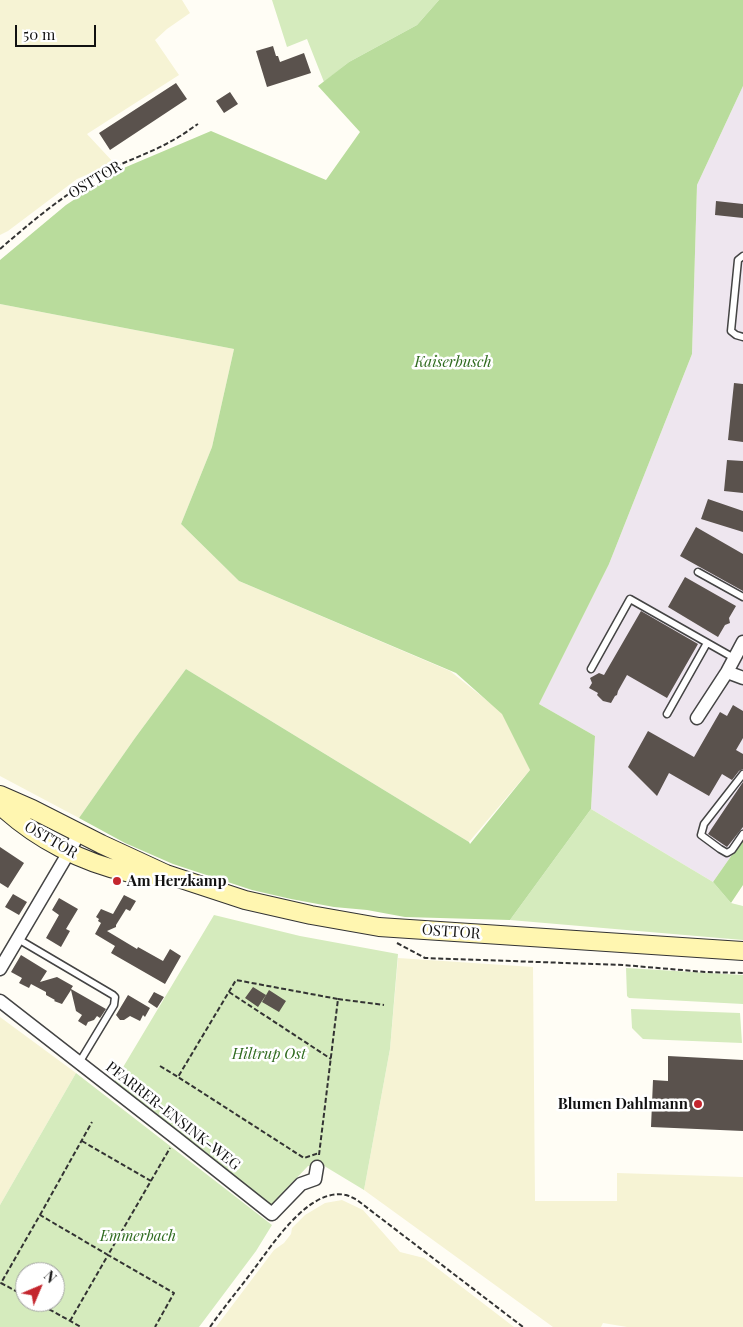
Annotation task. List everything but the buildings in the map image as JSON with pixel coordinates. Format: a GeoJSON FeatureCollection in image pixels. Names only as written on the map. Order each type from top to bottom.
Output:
{"type":"FeatureCollection","features":[{"type":"Feature","properties":{"kind":"main road","name":"OSTTOR"},"geometry":{"type":"LineString","coordinates":[[0,795],[166,874],[245,900],[311,915],[379,927],[743,951]]}},
{"type":"Feature","properties":{"kind":"main road","name":"OSTTOR"},"geometry":{"type":"LineString","coordinates":[[0,805],[22,824],[57,846],[82,858],[121,871],[149,877],[166,874]]}},
{"type":"Feature","properties":{"kind":"street"},"geometry":{"type":"LineString","coordinates":[[697,718],[727,672],[743,642]]}},
{"type":"Feature","properties":{"kind":"street"},"geometry":{"type":"LineString","coordinates":[[727,672],[743,678]]}},
{"type":"Feature","properties":{"kind":"street"},"geometry":{"type":"LineString","coordinates":[[0,969],[79,833]]}},
{"type":"Feature","properties":{"kind":"street","name":"PFARRER-ENSINK-WEG"},"geometry":{"type":"LineString","coordinates":[[0,1001],[272,1214],[301,1184],[315,1179],[317,1167]]}},
{"type":"Feature","properties":{"kind":"lane"},"geometry":{"type":"LineString","coordinates":[[743,256],[738,260],[731,331],[743,337]]}},
{"type":"Feature","properties":{"kind":"lane"},"geometry":{"type":"LineString","coordinates":[[698,572],[743,598]]}},
{"type":"Feature","properties":{"kind":"lane"},"geometry":{"type":"LineString","coordinates":[[591,669],[630,599],[734,658]]}},
{"type":"Feature","properties":{"kind":"lane"},"geometry":{"type":"LineString","coordinates":[[668,714],[708,643]]}},
{"type":"Feature","properties":{"kind":"lane"},"geometry":{"type":"LineString","coordinates":[[743,774],[704,824],[701,835],[727,853],[732,850],[743,834]]}},
{"type":"Feature","properties":{"kind":"lane"},"geometry":{"type":"LineString","coordinates":[[18,939],[113,995],[115,998],[114,1005],[79,1063]]}},
{"type":"Feature","properties":{"kind":"path","name":"OSTTOR"},"geometry":{"type":"LineString","coordinates":[[0,249],[31,222],[94,178],[119,164],[174,140],[198,124]]}},
{"type":"Feature","properties":{"kind":"path"},"geometry":{"type":"LineString","coordinates":[[178,1077],[236,980],[338,999],[384,1005]]}},
{"type":"Feature","properties":{"kind":"path"},"geometry":{"type":"LineString","coordinates":[[229,992],[330,1059]]}},
{"type":"Feature","properties":{"kind":"path"},"geometry":{"type":"LineString","coordinates":[[160,1066],[304,1158],[319,1153],[338,999]]}},
{"type":"Feature","properties":{"kind":"path"},"geometry":{"type":"LineString","coordinates":[[15,1291],[0,1284],[92,1122]]}},
{"type":"Feature","properties":{"kind":"path"},"geometry":{"type":"LineString","coordinates":[[70,1321],[176,1138]]}},
{"type":"Feature","properties":{"kind":"path"},"geometry":{"type":"LineString","coordinates":[[82,1141],[151,1181]]}},
{"type":"Feature","properties":{"kind":"path"},"geometry":{"type":"LineString","coordinates":[[210,1327],[287,1226],[309,1205],[323,1198],[340,1194],[348,1195],[357,1200],[523,1327]]}},
{"type":"Feature","properties":{"kind":"path"},"geometry":{"type":"LineString","coordinates":[[40,1215],[174,1293],[155,1327]]}},
{"type":"Feature","properties":{"kind":"path"},"geometry":{"type":"LineString","coordinates":[[54,1312],[81,1327]]}},
{"type":"Feature","properties":{"kind":"shaded area"},"geometry":{"type":"Polygon","coordinates":[[[0,0],[182,0],[190,13],[155,40],[179,75],[87,134],[114,163],[77,179],[0,235],[0,0]]]}},
{"type":"Feature","properties":{"kind":"shaded area"},"geometry":{"type":"Polygon","coordinates":[[[743,86],[743,839],[713,882],[591,809],[595,736],[539,704],[609,564],[692,354],[697,185],[743,86]]]}},
{"type":"Feature","properties":{"kind":"shaded area"},"geometry":{"type":"Polygon","coordinates":[[[0,304],[234,349],[212,447],[181,524],[239,581],[450,671],[504,714],[530,770],[469,842],[186,669],[79,818],[0,776],[0,304]]]}},
{"type":"Feature","properties":{"kind":"shaded area"},"geometry":{"type":"Polygon","coordinates":[[[398,958],[533,967],[535,1201],[617,1201],[617,1173],[743,1177],[743,1327],[627,1327],[603,1323],[601,1327],[553,1327],[364,1190],[390,1049],[398,958]]]}},
{"type":"Feature","properties":{"kind":"shaded area"},"geometry":{"type":"Polygon","coordinates":[[[0,1017],[76,1073],[0,1205],[0,1017]]]}},
{"type":"Feature","properties":{"kind":"shaded area"},"geometry":{"type":"Polygon","coordinates":[[[342,1200],[363,1210],[400,1252],[424,1258],[514,1327],[216,1327],[274,1250],[284,1243],[291,1234],[292,1228],[305,1215],[325,1203],[342,1200]]]}},
{"type":"Feature","properties":{"kind":"green space"},"geometry":{"type":"Polygon","coordinates":[[[272,0],[439,0],[417,25],[349,62],[324,82],[307,39],[287,47],[272,0]]]}},
{"type":"Feature","properties":{"kind":"green space","name":"Kaiserbusch"},"geometry":{"type":"Polygon","coordinates":[[[439,0],[743,0],[743,86],[697,185],[692,354],[609,564],[539,704],[595,736],[591,809],[510,920],[405,917],[367,910],[334,907],[252,890],[173,864],[125,843],[79,818],[186,669],[470,844],[530,770],[502,714],[456,673],[239,581],[181,524],[212,447],[234,349],[0,304],[0,260],[66,205],[119,170],[211,131],[326,180],[360,132],[318,86],[349,62],[417,25],[439,0]]]}},
{"type":"Feature","properties":{"kind":"green space"},"geometry":{"type":"Polygon","coordinates":[[[591,809],[713,882],[731,903],[743,906],[743,940],[510,920],[591,809]]]}},
{"type":"Feature","properties":{"kind":"green space"},"geometry":{"type":"Polygon","coordinates":[[[743,839],[743,885],[731,903],[713,882],[743,839]]]}},
{"type":"Feature","properties":{"kind":"green space","name":"Hiltrup Ost"},"geometry":{"type":"Polygon","coordinates":[[[214,915],[300,936],[398,954],[390,1049],[364,1190],[321,1164],[308,1166],[270,1206],[113,1084],[214,915]]]}},
{"type":"Feature","properties":{"kind":"green space"},"geometry":{"type":"Polygon","coordinates":[[[626,968],[743,975],[743,1004],[629,998],[627,996],[626,968]]]}},
{"type":"Feature","properties":{"kind":"green space"},"geometry":{"type":"Polygon","coordinates":[[[631,1009],[740,1013],[742,1043],[643,1039],[632,1028],[631,1009]]]}},
{"type":"Feature","properties":{"kind":"green space","name":"Emmerbach"},"geometry":{"type":"Polygon","coordinates":[[[76,1073],[272,1225],[256,1251],[199,1327],[0,1327],[0,1205],[76,1073]]]}},
{"type":"Feature","properties":{"kind":"place","name":"Am Herzkamp"},"geometry":{"type":"Point","coordinates":[117,881]}},
{"type":"Feature","properties":{"kind":"place","name":"Blumen Dahlmann"},"geometry":{"type":"Point","coordinates":[698,1104]}}]}
